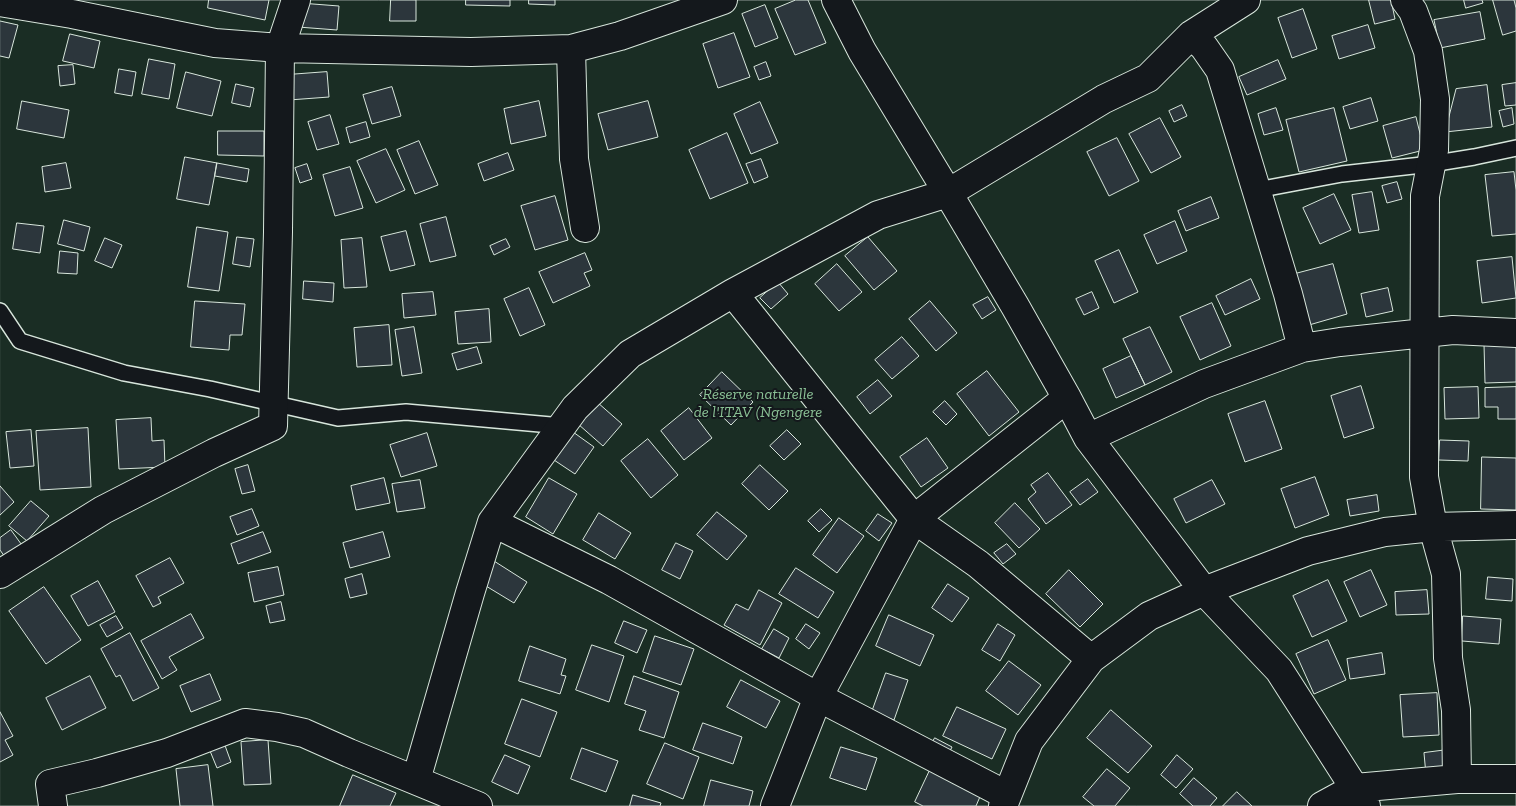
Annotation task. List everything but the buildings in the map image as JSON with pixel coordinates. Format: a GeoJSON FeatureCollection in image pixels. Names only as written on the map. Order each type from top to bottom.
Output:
{"type":"FeatureCollection","features":[{"type":"Feature","properties":{"kind":"street"},"geometry":{"type":"LineString","coordinates":[[0,574],[103,510],[214,453],[273,426],[280,48],[296,0]]}},
{"type":"Feature","properties":{"kind":"street"},"geometry":{"type":"LineString","coordinates":[[0,2],[72,14],[215,43],[280,48],[471,52],[571,49],[620,36],[723,0]]}},
{"type":"Feature","properties":{"kind":"street"},"geometry":{"type":"LineString","coordinates":[[836,0],[862,51],[948,193],[1067,398],[1088,438],[1204,590],[1279,670],[1360,797]]}},
{"type":"Feature","properties":{"kind":"street"},"geometry":{"type":"LineString","coordinates":[[416,780],[492,522],[575,408],[630,354],[733,293],[878,215],[948,193],[1104,99],[1148,78],[1191,34],[1246,0]]}},
{"type":"Feature","properties":{"kind":"street"},"geometry":{"type":"LineString","coordinates":[[1405,0],[1413,11],[1428,51],[1435,99],[1434,150],[1425,196],[1424,477],[1433,527],[1446,574],[1448,658],[1456,710],[1456,779]]}},
{"type":"Feature","properties":{"kind":"street"},"geometry":{"type":"LineString","coordinates":[[1191,34],[1204,47],[1220,70],[1288,294],[1302,348]]}},
{"type":"Feature","properties":{"kind":"street"},"geometry":{"type":"LineString","coordinates":[[571,49],[574,159],[585,228]]}},
{"type":"Feature","properties":{"kind":"street"},"geometry":{"type":"LineString","coordinates":[[733,293],[914,519],[978,564],[1091,659]]}},
{"type":"Feature","properties":{"kind":"street"},"geometry":{"type":"LineString","coordinates":[[1088,438],[1204,384],[1302,348],[1453,330],[1516,333]]}},
{"type":"Feature","properties":{"kind":"street"},"geometry":{"type":"LineString","coordinates":[[775,806],[818,697],[914,519],[1067,398]]}},
{"type":"Feature","properties":{"kind":"street"},"geometry":{"type":"LineString","coordinates":[[492,522],[608,580],[1005,801],[1029,741],[1091,659],[1150,616],[1204,590],[1308,551],[1385,532],[1433,527],[1516,525]]}},
{"type":"Feature","properties":{"kind":"street"},"geometry":{"type":"LineString","coordinates":[[53,806],[50,784],[167,753],[246,723],[304,733],[478,806]]}},
{"type":"Feature","properties":{"kind":"street"},"geometry":{"type":"LineString","coordinates":[[1322,806],[1456,779],[1516,779]]}},
{"type":"Feature","properties":{"kind":"lane"},"geometry":{"type":"LineString","coordinates":[[1257,190],[1342,174],[1432,164],[1516,148]]}},
{"type":"Feature","properties":{"kind":"lane"},"geometry":{"type":"LineString","coordinates":[[0,311],[20,341],[124,374],[210,389],[338,418],[406,412],[562,426]]}},
{"type":"Feature","properties":{"kind":"green space","name":"Réserve naturelle de l'ITAV (Ngengere"},"geometry":{"type":"Polygon","coordinates":[[[0,0],[1516,0],[1516,806],[0,806],[0,0]]]}}]}
